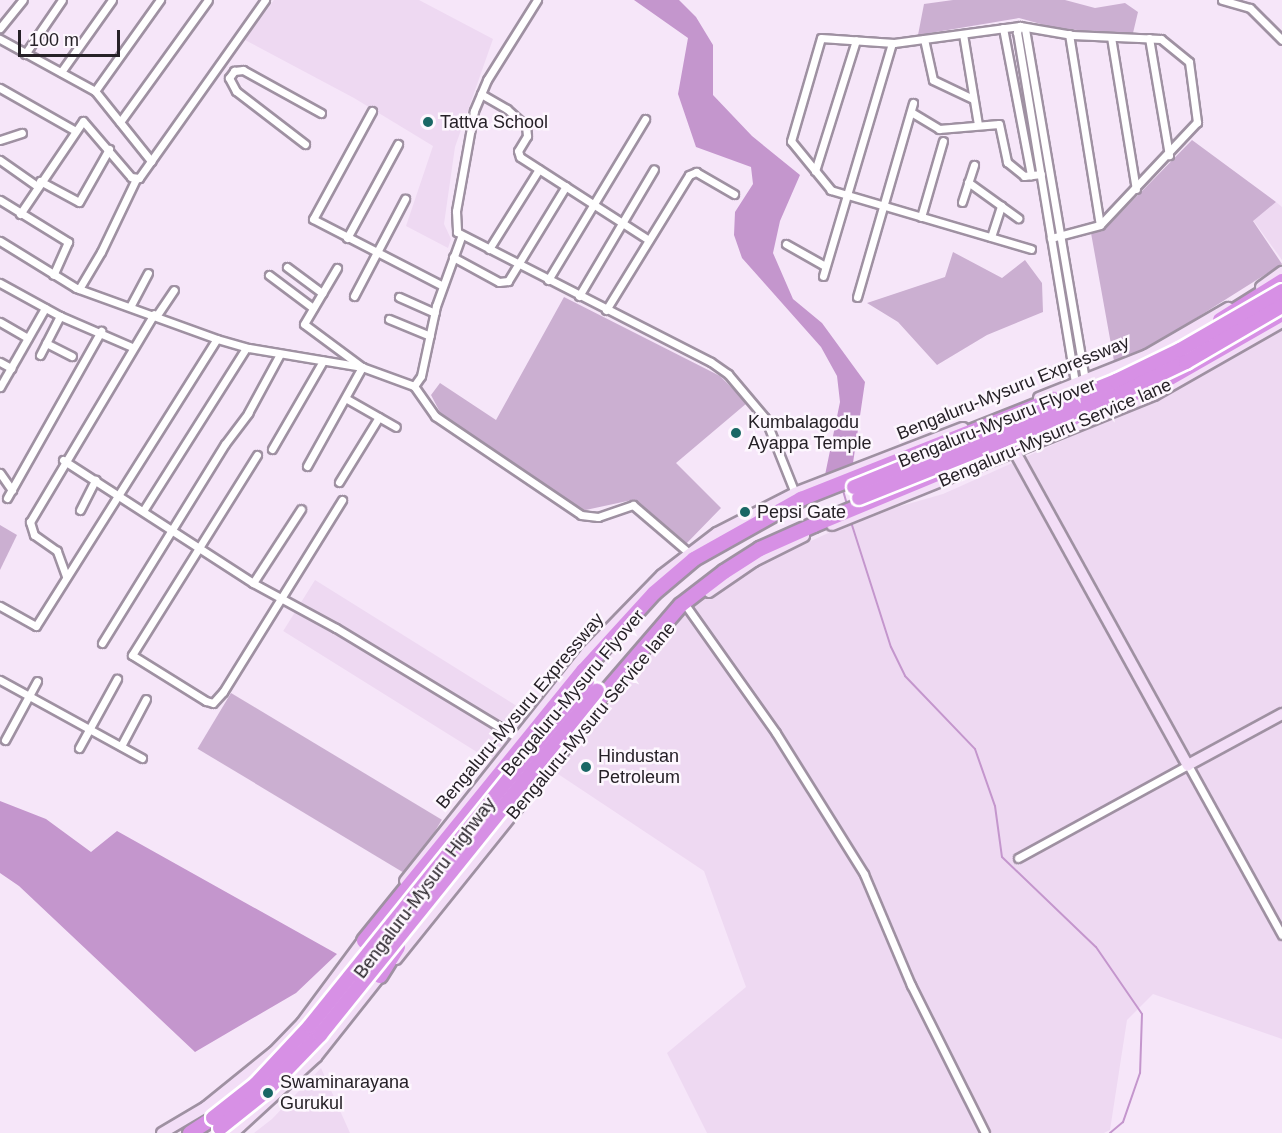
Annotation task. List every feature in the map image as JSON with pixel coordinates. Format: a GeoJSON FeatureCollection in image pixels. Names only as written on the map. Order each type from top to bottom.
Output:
{"type":"FeatureCollection","features":[{"type":"Feature","properties":{"kind":"highway","name":"Bengaluru-Mysuru Expressway"},"geometry":{"type":"LineString","coordinates":[[364,941],[583,671],[654,593],[728,536],[842,481],[1164,352],[1282,281]]}},
{"type":"Feature","properties":{"kind":"highway","name":"Bengaluru-Mysuru Expressway"},"geometry":{"type":"LineString","coordinates":[[842,481],[1116,381],[1180,351],[1282,291]]}},
{"type":"Feature","properties":{"kind":"highway","name":"Bengaluru-Mysuru Flyover"},"geometry":{"type":"LineString","coordinates":[[220,1128],[264,1093],[320,1035],[629,649],[700,581],[788,528],[1121,393],[1186,362],[1282,306]]}},
{"type":"Feature","properties":{"kind":"highway","name":"Bengaluru-Mysuru Highway"},"geometry":{"type":"LineString","coordinates":[[380,976],[474,848],[641,647],[686,605],[760,549],[1012,448],[1154,386],[1247,339],[1282,314]]}},
{"type":"Feature","properties":{"kind":"highway","name":"Bengaluru-Mysuru Flyover"},"geometry":{"type":"LineString","coordinates":[[220,1128],[256,1084],[310,1026],[647,611],[693,571],[745,536],[842,481]]}},
{"type":"Feature","properties":{"kind":"highway"},"geometry":{"type":"LineString","coordinates":[[190,1133],[220,1128]]}},
{"type":"Feature","properties":{"kind":"street"},"geometry":{"type":"LineString","coordinates":[[0,28],[22,0]]}},
{"type":"Feature","properties":{"kind":"street"},"geometry":{"type":"LineString","coordinates":[[25,54],[62,0]]}},
{"type":"Feature","properties":{"kind":"street"},"geometry":{"type":"LineString","coordinates":[[61,72],[112,0]]}},
{"type":"Feature","properties":{"kind":"street"},"geometry":{"type":"LineString","coordinates":[[95,91],[160,0]]}},
{"type":"Feature","properties":{"kind":"street"},"geometry":{"type":"LineString","coordinates":[[120,122],[208,0]]}},
{"type":"Feature","properties":{"kind":"street"},"geometry":{"type":"LineString","coordinates":[[79,289],[136,179],[265,0]]}},
{"type":"Feature","properties":{"kind":"street"},"geometry":{"type":"LineString","coordinates":[[537,0],[481,94],[474,111],[454,222],[461,237],[606,309],[728,374],[765,418],[795,493]]}},
{"type":"Feature","properties":{"kind":"street"},"geometry":{"type":"LineString","coordinates":[[1222,0],[1250,8],[1282,40]]}},
{"type":"Feature","properties":{"kind":"street"},"geometry":{"type":"LineString","coordinates":[[1020,26],[1017,32],[1051,238],[1080,381]]}},
{"type":"Feature","properties":{"kind":"street"},"geometry":{"type":"LineString","coordinates":[[1020,26],[1024,29],[1061,237],[1080,381]]}},
{"type":"Feature","properties":{"kind":"street"},"geometry":{"type":"LineString","coordinates":[[1031,249],[831,190],[791,141],[821,38],[892,42],[1020,26],[1069,34],[1161,39],[1189,62],[1197,122],[1169,155],[1100,225],[1051,238]]}},
{"type":"Feature","properties":{"kind":"street"},"geometry":{"type":"LineString","coordinates":[[1003,28],[1031,175]]}},
{"type":"Feature","properties":{"kind":"street"},"geometry":{"type":"LineString","coordinates":[[963,34],[978,126]]}},
{"type":"Feature","properties":{"kind":"street"},"geometry":{"type":"LineString","coordinates":[[1069,34],[1100,225]]}},
{"type":"Feature","properties":{"kind":"street"},"geometry":{"type":"LineString","coordinates":[[1112,37],[1136,189]]}},
{"type":"Feature","properties":{"kind":"street"},"geometry":{"type":"LineString","coordinates":[[1149,38],[1169,155]]}},
{"type":"Feature","properties":{"kind":"street"},"geometry":{"type":"LineString","coordinates":[[0,39],[95,91],[151,161]]}},
{"type":"Feature","properties":{"kind":"street"},"geometry":{"type":"LineString","coordinates":[[924,39],[933,80],[973,99]]}},
{"type":"Feature","properties":{"kind":"street"},"geometry":{"type":"LineString","coordinates":[[815,171],[856,40]]}},
{"type":"Feature","properties":{"kind":"street"},"geometry":{"type":"LineString","coordinates":[[822,276],[892,42]]}},
{"type":"Feature","properties":{"kind":"street"},"geometry":{"type":"LineString","coordinates":[[305,144],[237,91],[229,78],[234,71],[243,70],[321,113]]}},
{"type":"Feature","properties":{"kind":"street"},"geometry":{"type":"LineString","coordinates":[[0,88],[74,130]]}},
{"type":"Feature","properties":{"kind":"street"},"geometry":{"type":"LineString","coordinates":[[481,94],[507,109],[526,126],[527,136],[518,154],[649,240]]}},
{"type":"Feature","properties":{"kind":"street"},"geometry":{"type":"LineString","coordinates":[[857,297],[913,103]]}},
{"type":"Feature","properties":{"kind":"street"},"geometry":{"type":"LineString","coordinates":[[372,111],[314,215],[315,222],[442,286]]}},
{"type":"Feature","properties":{"kind":"street"},"geometry":{"type":"LineString","coordinates":[[911,112],[939,129],[999,124],[1007,162],[1024,176],[1041,174]]}},
{"type":"Feature","properties":{"kind":"street"},"geometry":{"type":"LineString","coordinates":[[548,280],[645,119]]}},
{"type":"Feature","properties":{"kind":"street"},"geometry":{"type":"LineString","coordinates":[[20,214],[74,130],[86,122],[136,179]]}},
{"type":"Feature","properties":{"kind":"street"},"geometry":{"type":"LineString","coordinates":[[0,140],[22,133]]}},
{"type":"Feature","properties":{"kind":"street"},"geometry":{"type":"LineString","coordinates":[[921,217],[943,141]]}},
{"type":"Feature","properties":{"kind":"street"},"geometry":{"type":"LineString","coordinates":[[347,238],[398,144]]}},
{"type":"Feature","properties":{"kind":"street"},"geometry":{"type":"LineString","coordinates":[[0,160],[39,183],[79,202],[109,149]]}},
{"type":"Feature","properties":{"kind":"street"},"geometry":{"type":"LineString","coordinates":[[962,202],[974,165]]}},
{"type":"Feature","properties":{"kind":"street"},"geometry":{"type":"LineString","coordinates":[[489,249],[539,169]]}},
{"type":"Feature","properties":{"kind":"street"},"geometry":{"type":"LineString","coordinates":[[579,296],[654,169]]}},
{"type":"Feature","properties":{"kind":"street"},"geometry":{"type":"LineString","coordinates":[[606,309],[691,172],[734,194]]}},
{"type":"Feature","properties":{"kind":"street"},"geometry":{"type":"LineString","coordinates":[[968,182],[1018,218]]}},
{"type":"Feature","properties":{"kind":"street"},"geometry":{"type":"LineString","coordinates":[[453,257],[504,283],[566,186]]}},
{"type":"Feature","properties":{"kind":"street"},"geometry":{"type":"LineString","coordinates":[[354,296],[405,199]]}},
{"type":"Feature","properties":{"kind":"street"},"geometry":{"type":"LineString","coordinates":[[0,200],[68,242],[53,275]]}},
{"type":"Feature","properties":{"kind":"street"},"geometry":{"type":"LineString","coordinates":[[991,237],[1001,206]]}},
{"type":"Feature","properties":{"kind":"street"},"geometry":{"type":"LineString","coordinates":[[414,386],[421,376],[442,286],[461,237]]}},
{"type":"Feature","properties":{"kind":"street"},"geometry":{"type":"LineString","coordinates":[[0,242],[79,289],[131,305],[217,339],[246,348],[362,367],[414,386],[435,416],[581,515],[598,517],[633,506],[689,553]]}},
{"type":"Feature","properties":{"kind":"street"},"geometry":{"type":"LineString","coordinates":[[786,244],[825,266]]}},
{"type":"Feature","properties":{"kind":"street"},"geometry":{"type":"LineString","coordinates":[[287,267],[322,293]]}},
{"type":"Feature","properties":{"kind":"street"},"geometry":{"type":"LineString","coordinates":[[337,268],[304,324],[362,367]]}},
{"type":"Feature","properties":{"kind":"street","name":"Bengaluru-Mysuru Expressway"},"geometry":{"type":"LineString","coordinates":[[998,417],[1147,355],[1229,311],[1282,272]]}},
{"type":"Feature","properties":{"kind":"street"},"geometry":{"type":"LineString","coordinates":[[131,305],[148,273]]}},
{"type":"Feature","properties":{"kind":"street"},"geometry":{"type":"LineString","coordinates":[[269,275],[313,308]]}},
{"type":"Feature","properties":{"kind":"street"},"geometry":{"type":"LineString","coordinates":[[0,283],[60,316],[101,331],[132,347]]}},
{"type":"Feature","properties":{"kind":"street"},"geometry":{"type":"LineString","coordinates":[[66,576],[57,551],[34,535],[30,522],[63,460],[132,347],[174,290]]}},
{"type":"Feature","properties":{"kind":"street"},"geometry":{"type":"LineString","coordinates":[[399,297],[435,313]]}},
{"type":"Feature","properties":{"kind":"street"},"geometry":{"type":"LineString","coordinates":[[0,387],[45,308]]}},
{"type":"Feature","properties":{"kind":"street"},"geometry":{"type":"LineString","coordinates":[[1229,311],[1247,339],[1282,322]]}},
{"type":"Feature","properties":{"kind":"street"},"geometry":{"type":"LineString","coordinates":[[40,355],[60,316]]}},
{"type":"Feature","properties":{"kind":"street"},"geometry":{"type":"LineString","coordinates":[[389,319],[430,336]]}},
{"type":"Feature","properties":{"kind":"street"},"geometry":{"type":"LineString","coordinates":[[0,322],[28,338]]}},
{"type":"Feature","properties":{"kind":"street"},"geometry":{"type":"LineString","coordinates":[[7,498],[101,331]]}},
{"type":"Feature","properties":{"kind":"street"},"geometry":{"type":"LineString","coordinates":[[0,606],[36,626],[217,339]]}},
{"type":"Feature","properties":{"kind":"street"},"geometry":{"type":"LineString","coordinates":[[46,343],[72,356]]}},
{"type":"Feature","properties":{"kind":"street"},"geometry":{"type":"LineString","coordinates":[[143,511],[246,348]]}},
{"type":"Feature","properties":{"kind":"street"},"geometry":{"type":"LineString","coordinates":[[102,643],[225,444],[248,413],[280,354]]}},
{"type":"Feature","properties":{"kind":"street"},"geometry":{"type":"LineString","coordinates":[[272,449],[323,361]]}},
{"type":"Feature","properties":{"kind":"street"},"geometry":{"type":"LineString","coordinates":[[0,362],[11,368]]}},
{"type":"Feature","properties":{"kind":"street"},"geometry":{"type":"LineString","coordinates":[[307,466],[347,399],[362,367]]}},
{"type":"Feature","properties":{"kind":"street"},"geometry":{"type":"LineString","coordinates":[[347,399],[396,427]]}},
{"type":"Feature","properties":{"kind":"street"},"geometry":{"type":"LineString","coordinates":[[339,482],[379,417]]}},
{"type":"Feature","properties":{"kind":"street"},"geometry":{"type":"LineString","coordinates":[[998,417],[1012,448],[1282,935]]}},
{"type":"Feature","properties":{"kind":"street"},"geometry":{"type":"LineString","coordinates":[[257,455],[133,650],[135,660],[213,703],[342,500]]}},
{"type":"Feature","properties":{"kind":"street"},"geometry":{"type":"LineString","coordinates":[[63,460],[253,583],[344,633],[519,739]]}},
{"type":"Feature","properties":{"kind":"street"},"geometry":{"type":"LineString","coordinates":[[0,473],[12,490]]}},
{"type":"Feature","properties":{"kind":"street"},"geometry":{"type":"LineString","coordinates":[[80,510],[95,480]]}},
{"type":"Feature","properties":{"kind":"street","name":"Bengaluru-Mysuru Expressway"},"geometry":{"type":"LineString","coordinates":[[162,1133],[230,1089],[302,1023],[364,941],[413,869],[587,652],[660,577],[689,553],[743,519],[795,493],[842,481]]}},
{"type":"Feature","properties":{"kind":"street"},"geometry":{"type":"LineString","coordinates":[[253,583],[301,509]]}},
{"type":"Feature","properties":{"kind":"street"},"geometry":{"type":"LineString","coordinates":[[686,605],[776,733],[864,874],[911,985],[985,1133]]}},
{"type":"Feature","properties":{"kind":"street"},"geometry":{"type":"LineString","coordinates":[[79,748],[117,679]]}},
{"type":"Feature","properties":{"kind":"street"},"geometry":{"type":"LineString","coordinates":[[0,680],[142,758]]}},
{"type":"Feature","properties":{"kind":"street"},"geometry":{"type":"LineString","coordinates":[[5,740],[37,681]]}},
{"type":"Feature","properties":{"kind":"street"},"geometry":{"type":"LineString","coordinates":[[121,746],[146,699]]}},
{"type":"Feature","properties":{"kind":"street"},"geometry":{"type":"LineString","coordinates":[[1018,858],[1282,714]]}},
{"type":"Feature","properties":{"kind":"street","name":"Bengaluru-Mysuru Highway"},"geometry":{"type":"LineString","coordinates":[[255,1113],[316,1057],[380,976]]}},
{"type":"Feature","properties":{"kind":"street"},"geometry":{"type":"LineString","coordinates":[[220,1128],[255,1113],[230,1089]]}},
{"type":"Feature","properties":{"kind":"shaded area","name":"Tattva School"},"geometry":{"type":"Polygon","coordinates":[[[274,0],[419,0],[493,39],[455,147],[444,224],[451,239],[448,248],[406,226],[433,146],[354,98],[245,40],[274,0]]]}},
{"type":"Feature","properties":{"kind":"shaded area"},"geometry":{"type":"Polygon","coordinates":[[[634,0],[679,0],[696,17],[713,45],[713,95],[752,136],[800,175],[780,221],[773,253],[793,299],[822,323],[865,382],[853,463],[825,475],[840,402],[837,376],[821,347],[742,258],[734,235],[735,212],[753,184],[751,167],[696,147],[678,94],[688,38],[634,0]]]}},
{"type":"Feature","properties":{"kind":"shaded area"},"geometry":{"type":"Polygon","coordinates":[[[953,0],[1065,0],[1095,8],[1125,3],[1138,12],[1133,33],[1059,29],[1019,18],[918,35],[924,4],[953,0]]]}},
{"type":"Feature","properties":{"kind":"shaded area"},"geometry":{"type":"Polygon","coordinates":[[[1192,140],[1276,202],[1253,221],[1282,264],[1147,349],[1114,361],[1091,233],[1103,231],[1192,140]]]}},
{"type":"Feature","properties":{"kind":"shaded area"},"geometry":{"type":"Polygon","coordinates":[[[1276,202],[1282,207],[1282,260],[1253,220],[1276,202]]]}},
{"type":"Feature","properties":{"kind":"shaded area"},"geometry":{"type":"Polygon","coordinates":[[[953,252],[1002,278],[1025,260],[1042,283],[1043,312],[987,335],[937,365],[898,322],[867,303],[945,277],[953,252]]]}},
{"type":"Feature","properties":{"kind":"shaded area"},"geometry":{"type":"Polygon","coordinates":[[[564,297],[720,376],[747,403],[676,463],[721,508],[685,545],[632,500],[581,511],[441,414],[431,395],[440,383],[496,420],[564,297]]]}},
{"type":"Feature","properties":{"kind":"shaded area"},"geometry":{"type":"Polygon","coordinates":[[[1282,326],[1282,1039],[1153,994],[1127,1020],[1110,1130],[1104,1133],[707,1133],[667,1053],[746,987],[704,871],[555,772],[691,607],[751,568],[866,516],[943,494],[1144,404],[1282,326]]]}},
{"type":"Feature","properties":{"kind":"shaded area"},"geometry":{"type":"Polygon","coordinates":[[[0,525],[17,535],[0,570],[0,525]]]}},
{"type":"Feature","properties":{"kind":"shaded area"},"geometry":{"type":"Polygon","coordinates":[[[315,580],[528,713],[496,764],[283,631],[315,580]]]}},
{"type":"Feature","properties":{"kind":"shaded area"},"geometry":{"type":"Polygon","coordinates":[[[231,693],[442,820],[408,875],[198,749],[231,693]]]}},
{"type":"Feature","properties":{"kind":"shaded area"},"geometry":{"type":"Polygon","coordinates":[[[0,801],[46,819],[91,852],[117,831],[337,954],[296,993],[195,1052],[19,886],[0,873],[0,801]]]}},
{"type":"Feature","properties":{"kind":"shaded area"},"geometry":{"type":"Polygon","coordinates":[[[321,1068],[350,1133],[254,1133],[272,1119],[321,1068]]]}},
{"type":"Feature","properties":{"kind":"waterway"},"geometry":{"type":"LineString","coordinates":[[842,487],[847,505]]}},
{"type":"Feature","properties":{"kind":"waterway"},"geometry":{"type":"LineString","coordinates":[[851,522],[891,647],[905,676],[975,749],[995,806],[1002,857],[1096,947],[1142,1014],[1140,1073],[1123,1122],[1110,1133]]}},
{"type":"Feature","properties":{"kind":"place","name":"Tattva School"},"geometry":{"type":"Point","coordinates":[428,122]}},
{"type":"Feature","properties":{"kind":"place","name":"Kumbalagodu Ayappa Temple"},"geometry":{"type":"Point","coordinates":[736,433]}},
{"type":"Feature","properties":{"kind":"place","name":"Pepsi Gate"},"geometry":{"type":"Point","coordinates":[745,512]}},
{"type":"Feature","properties":{"kind":"place","name":"Hindustan Petroleum"},"geometry":{"type":"Point","coordinates":[586,767]}},
{"type":"Feature","properties":{"kind":"place","name":"Swaminarayana Gurukul"},"geometry":{"type":"Point","coordinates":[268,1093]}}]}
